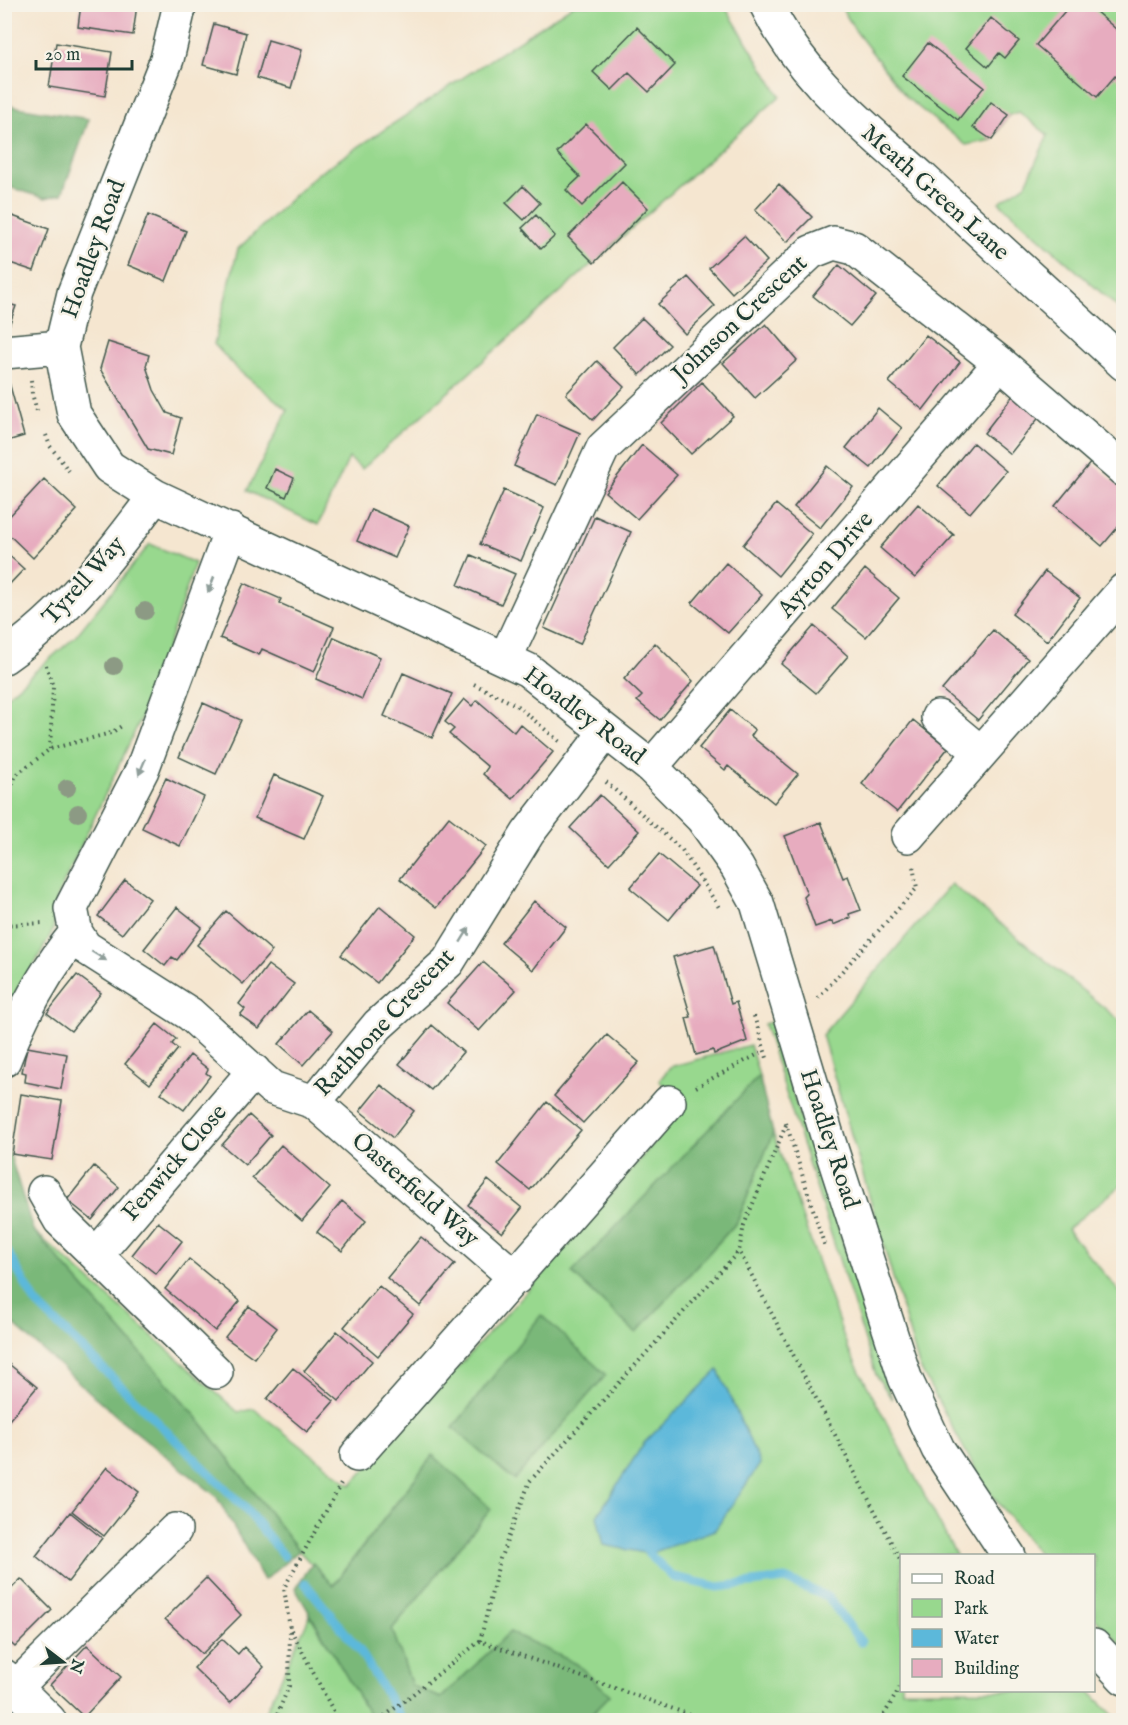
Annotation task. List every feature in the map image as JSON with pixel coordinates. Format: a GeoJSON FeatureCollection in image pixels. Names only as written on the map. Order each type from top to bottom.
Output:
{"type":"FeatureCollection","features":[{"type":"Feature","properties":{"kind":"street","name":"Hoadley Road"},"geometry":{"type":"LineString","coordinates":[[180,4],[167,59],[74,293],[61,347],[74,414],[109,467],[155,496],[528,670],[651,767],[702,818],[737,867],[757,903],[829,1142],[905,1378],[938,1449],[1008,1554]]}},
{"type":"Feature","properties":{"kind":"street","name":"Meath Green Lane"},"geometry":{"type":"LineString","coordinates":[[766,4],[795,52],[852,118],[904,161],[1124,364]]}},
{"type":"Feature","properties":{"kind":"street","name":"Johnson Crescent"},"geometry":{"type":"LineString","coordinates":[[505,659],[603,448],[811,252],[834,243],[854,248],[1000,363],[1124,470]]}},
{"type":"Feature","properties":{"kind":"street"},"geometry":{"type":"LineString","coordinates":[[17,352],[61,347]]}},
{"type":"Feature","properties":{"kind":"street","name":"Ayrton Drive"},"geometry":{"type":"LineString","coordinates":[[651,767],[1000,363]]}},
{"type":"Feature","properties":{"kind":"street","name":"Tyrell Way"},"geometry":{"type":"LineString","coordinates":[[4,657],[36,636],[102,566],[155,496]]}},
{"type":"Feature","properties":{"kind":"street"},"geometry":{"type":"LineString","coordinates":[[4,1060],[20,1017],[50,966],[76,933],[71,908],[142,770],[231,530]]}},
{"type":"Feature","properties":{"kind":"street"},"geometry":{"type":"LineString","coordinates":[[908,836],[1124,590]]}},
{"type":"Feature","properties":{"kind":"street"},"geometry":{"type":"LineString","coordinates":[[938,717],[980,752]]}},
{"type":"Feature","properties":{"kind":"street","name":"Rathbone Crescent"},"geometry":{"type":"LineString","coordinates":[[76,933],[85,947],[190,1014],[272,1088],[314,1102],[378,1025],[448,962],[528,833],[605,733]]}},
{"type":"Feature","properties":{"kind":"street","name":"Fenwick Close"},"geometry":{"type":"LineString","coordinates":[[96,1255],[254,1071]]}},
{"type":"Feature","properties":{"kind":"street","name":"Oasterfield Way"},"geometry":{"type":"LineString","coordinates":[[314,1102],[516,1278]]}},
{"type":"Feature","properties":{"kind":"street"},"geometry":{"type":"LineString","coordinates":[[357,1455],[516,1278],[669,1102]]}},
{"type":"Feature","properties":{"kind":"street"},"geometry":{"type":"LineString","coordinates":[[44,1192],[60,1220],[216,1371]]}},
{"type":"Feature","properties":{"kind":"street"},"geometry":{"type":"LineString","coordinates":[[49,1720],[10,1681],[175,1530]]}},
{"type":"Feature","properties":{"kind":"street"},"geometry":{"type":"LineString","coordinates":[[1095,1647],[1124,1678]]}},
{"type":"Feature","properties":{"kind":"path"},"geometry":{"type":"LineString","coordinates":[[17,352],[39,415]]}},
{"type":"Feature","properties":{"kind":"path"},"geometry":{"type":"LineString","coordinates":[[43,425],[50,446],[70,472]]}},
{"type":"Feature","properties":{"kind":"path"},"geometry":{"type":"LineString","coordinates":[[36,636],[53,687],[50,749]]}},
{"type":"Feature","properties":{"kind":"path"},"geometry":{"type":"LineString","coordinates":[[463,678],[516,705],[568,748]]}},
{"type":"Feature","properties":{"kind":"path"},"geometry":{"type":"LineString","coordinates":[[4,807],[16,775],[50,749],[111,733],[126,723]]}},
{"type":"Feature","properties":{"kind":"path"},"geometry":{"type":"LineString","coordinates":[[598,774],[682,850],[724,915]]}},
{"type":"Feature","properties":{"kind":"path"},"geometry":{"type":"LineString","coordinates":[[818,999],[917,888],[908,836]]}},
{"type":"Feature","properties":{"kind":"path"},"geometry":{"type":"LineString","coordinates":[[669,1102],[764,1051]]}},
{"type":"Feature","properties":{"kind":"path"},"geometry":{"type":"LineString","coordinates":[[380,1720],[480,1641],[500,1559],[530,1481],[739,1251],[744,1225],[787,1125]]}},
{"type":"Feature","properties":{"kind":"path"},"geometry":{"type":"LineString","coordinates":[[739,1251],[900,1559]]}},
{"type":"Feature","properties":{"kind":"path"},"geometry":{"type":"LineString","coordinates":[[275,1720],[289,1686],[290,1629],[284,1588],[357,1455]]}},
{"type":"Feature","properties":{"kind":"path"},"geometry":{"type":"LineString","coordinates":[[290,1629],[338,1720]]}},
{"type":"Feature","properties":{"kind":"path"},"geometry":{"type":"LineString","coordinates":[[480,1641],[705,1720]]}},
{"type":"Feature","properties":{"kind":"path"},"geometry":{"type":"LineString","coordinates":[[881,1720],[900,1687]]}},
{"type":"Feature","properties":{"kind":"green space"},"geometry":{"type":"Polygon","coordinates":[[[573,5],[724,5],[780,96],[362,469],[349,458],[318,525],[247,491],[288,410],[238,370],[214,344],[238,249],[317,174],[573,5]]]}},
{"type":"Feature","properties":{"kind":"green space"},"geometry":{"type":"Polygon","coordinates":[[[840,5],[1123,5],[1123,312],[999,202],[1026,184],[1048,135],[1019,112],[1009,115],[992,140],[966,145],[907,98],[855,30],[840,5]]]}},
{"type":"Feature","properties":{"kind":"green space"},"geometry":{"type":"Polygon","coordinates":[[[5,105],[89,119],[62,194],[45,198],[5,186],[5,105]]]}},
{"type":"Feature","properties":{"kind":"green space"},"geometry":{"type":"Polygon","coordinates":[[[150,544],[195,563],[151,697],[57,897],[53,930],[5,1019],[5,703],[7,696],[75,637],[150,544]]]}},
{"type":"Feature","properties":{"kind":"green space"},"geometry":{"type":"Polygon","coordinates":[[[951,884],[1123,1023],[1123,1184],[1067,1229],[1123,1296],[1123,1646],[1095,1618],[1095,1554],[1038,1554],[984,1485],[919,1366],[822,1035],[951,884]]]}},
{"type":"Feature","properties":{"kind":"green space"},"geometry":{"type":"Polygon","coordinates":[[[771,1022],[807,1140],[834,1168],[842,1193],[836,1221],[892,1399],[876,1375],[764,1024],[771,1022]]]}},
{"type":"Feature","properties":{"kind":"green space"},"geometry":{"type":"Polygon","coordinates":[[[750,1045],[759,1076],[573,1274],[636,1333],[737,1222],[773,1133],[848,1349],[955,1554],[900,1554],[900,1692],[1090,1692],[1118,1720],[586,1720],[610,1695],[510,1632],[441,1698],[412,1686],[392,1629],[491,1509],[433,1455],[332,1586],[299,1551],[196,1416],[33,1230],[238,1412],[254,1409],[351,1485],[559,1256],[686,1104],[659,1081],[670,1067],[750,1045]]]}},
{"type":"Feature","properties":{"kind":"green space"},"geometry":{"type":"Polygon","coordinates":[[[759,1076],[773,1133],[737,1222],[636,1333],[572,1273],[759,1076]]]}},
{"type":"Feature","properties":{"kind":"green space"},"geometry":{"type":"Polygon","coordinates":[[[5,1139],[33,1230],[196,1416],[299,1551],[264,1580],[216,1496],[120,1419],[5,1317],[5,1139]]]}},
{"type":"Feature","properties":{"kind":"green space"},"geometry":{"type":"Polygon","coordinates":[[[541,1315],[606,1375],[514,1480],[453,1428],[541,1315]]]}},
{"type":"Feature","properties":{"kind":"green space"},"geometry":{"type":"Polygon","coordinates":[[[433,1455],[491,1509],[392,1629],[412,1686],[441,1698],[510,1632],[577,1664],[610,1695],[586,1720],[372,1720],[295,1588],[313,1563],[333,1586],[433,1455]]]}},
{"type":"Feature","properties":{"kind":"green space"},"geometry":{"type":"Polygon","coordinates":[[[310,1615],[373,1720],[262,1720],[310,1615]]]}},
{"type":"Feature","properties":{"kind":"water"},"geometry":{"type":"Polygon","coordinates":[[[718,1370],[760,1464],[715,1530],[649,1554],[604,1545],[597,1516],[644,1443],[718,1370]]]}},
{"type":"Feature","properties":{"kind":"building"},"geometry":{"type":"Polygon","coordinates":[[[81,4],[137,4],[133,35],[78,27],[81,4]]]}},
{"type":"Feature","properties":{"kind":"building"},"geometry":{"type":"Polygon","coordinates":[[[1071,4],[1087,4],[1124,36],[1124,83],[1115,76],[1097,97],[1036,45],[1071,4]]]}},
{"type":"Feature","properties":{"kind":"building"},"geometry":{"type":"Polygon","coordinates":[[[991,18],[1019,41],[1005,58],[999,53],[988,67],[966,48],[991,18]]]}},
{"type":"Feature","properties":{"kind":"building"},"geometry":{"type":"Polygon","coordinates":[[[214,24],[246,33],[236,74],[203,65],[214,24]]]}},
{"type":"Feature","properties":{"kind":"building"},"geometry":{"type":"Polygon","coordinates":[[[637,27],[675,65],[649,92],[629,73],[612,90],[593,72],[637,27]]]}},
{"type":"Feature","properties":{"kind":"building"},"geometry":{"type":"Polygon","coordinates":[[[268,40],[302,50],[291,88],[257,78],[268,40]]]}},
{"type":"Feature","properties":{"kind":"building"},"geometry":{"type":"Polygon","coordinates":[[[56,43],[112,52],[105,96],[49,87],[56,43]]]}},
{"type":"Feature","properties":{"kind":"building"},"geometry":{"type":"Polygon","coordinates":[[[928,43],[984,87],[958,120],[902,76],[928,43]]]}},
{"type":"Feature","properties":{"kind":"building"},"geometry":{"type":"Polygon","coordinates":[[[991,102],[1009,115],[992,140],[973,127],[991,102]]]}},
{"type":"Feature","properties":{"kind":"building"},"geometry":{"type":"Polygon","coordinates":[[[586,124],[625,163],[582,206],[566,190],[580,177],[557,153],[586,124]]]}},
{"type":"Feature","properties":{"kind":"building"},"geometry":{"type":"Polygon","coordinates":[[[622,182],[648,208],[594,263],[568,237],[622,182]]]}},
{"type":"Feature","properties":{"kind":"building"},"geometry":{"type":"Polygon","coordinates":[[[779,184],[812,217],[787,242],[755,210],[779,184]]]}},
{"type":"Feature","properties":{"kind":"building"},"geometry":{"type":"Polygon","coordinates":[[[523,186],[540,203],[524,220],[506,203],[523,186]]]}},
{"type":"Feature","properties":{"kind":"building"},"geometry":{"type":"Polygon","coordinates":[[[4,213],[49,229],[34,271],[4,261],[4,213]]]}},
{"type":"Feature","properties":{"kind":"building"},"geometry":{"type":"Polygon","coordinates":[[[148,215],[186,231],[166,281],[128,265],[148,215]]]}},
{"type":"Feature","properties":{"kind":"building"},"geometry":{"type":"Polygon","coordinates":[[[536,215],[555,236],[541,249],[522,228],[536,215]]]}},
{"type":"Feature","properties":{"kind":"building"},"geometry":{"type":"Polygon","coordinates":[[[744,236],[767,261],[732,293],[709,268],[744,236]]]}},
{"type":"Feature","properties":{"kind":"building"},"geometry":{"type":"Polygon","coordinates":[[[839,265],[876,296],[850,326],[813,296],[839,265]]]}},
{"type":"Feature","properties":{"kind":"building"},"geometry":{"type":"Polygon","coordinates":[[[688,277],[715,306],[685,334],[658,304],[688,277]]]}},
{"type":"Feature","properties":{"kind":"building"},"geometry":{"type":"Polygon","coordinates":[[[4,303],[16,306],[6,334],[4,334],[4,303]]]}},
{"type":"Feature","properties":{"kind":"building"},"geometry":{"type":"Polygon","coordinates":[[[642,318],[670,345],[640,375],[613,347],[642,318]]]}},
{"type":"Feature","properties":{"kind":"building"},"geometry":{"type":"Polygon","coordinates":[[[766,324],[797,360],[755,398],[723,363],[766,324]]]}},
{"type":"Feature","properties":{"kind":"building"},"geometry":{"type":"Polygon","coordinates":[[[926,335],[960,362],[923,410],[889,382],[926,335]]]}},
{"type":"Feature","properties":{"kind":"building"},"geometry":{"type":"Polygon","coordinates":[[[108,342],[149,355],[146,366],[154,390],[167,413],[181,418],[171,455],[148,449],[100,369],[108,342]]]}},
{"type":"Feature","properties":{"kind":"building"},"geometry":{"type":"Polygon","coordinates":[[[597,361],[624,387],[593,420],[566,394],[597,361]]]}},
{"type":"Feature","properties":{"kind":"building"},"geometry":{"type":"Polygon","coordinates":[[[7,375],[24,436],[4,442],[4,376],[7,375]]]}},
{"type":"Feature","properties":{"kind":"building"},"geometry":{"type":"Polygon","coordinates":[[[702,382],[733,416],[691,454],[661,423],[702,382]]]}},
{"type":"Feature","properties":{"kind":"building"},"geometry":{"type":"Polygon","coordinates":[[[1014,394],[1041,415],[1010,454],[984,433],[1014,394]]]}},
{"type":"Feature","properties":{"kind":"building"},"geometry":{"type":"Polygon","coordinates":[[[878,408],[902,428],[871,468],[846,448],[878,408]]]}},
{"type":"Feature","properties":{"kind":"building"},"geometry":{"type":"Polygon","coordinates":[[[537,414],[580,433],[557,485],[514,466],[537,414]]]}},
{"type":"Feature","properties":{"kind":"building"},"geometry":{"type":"Polygon","coordinates":[[[973,443],[1006,471],[970,513],[938,486],[973,443]]]}},
{"type":"Feature","properties":{"kind":"building"},"geometry":{"type":"Polygon","coordinates":[[[642,445],[677,475],[637,519],[605,492],[642,445]]]}},
{"type":"Feature","properties":{"kind":"building"},"geometry":{"type":"Polygon","coordinates":[[[1091,462],[1124,490],[1124,520],[1102,546],[1055,506],[1091,462]]]}},
{"type":"Feature","properties":{"kind":"building"},"geometry":{"type":"Polygon","coordinates":[[[827,466],[853,487],[820,528],[794,507],[827,466]]]}},
{"type":"Feature","properties":{"kind":"building"},"geometry":{"type":"Polygon","coordinates":[[[275,469],[294,478],[286,497],[267,488],[275,469]]]}},
{"type":"Feature","properties":{"kind":"building"},"geometry":{"type":"Polygon","coordinates":[[[44,479],[77,510],[33,558],[5,531],[5,521],[44,479]]]}},
{"type":"Feature","properties":{"kind":"building"},"geometry":{"type":"Polygon","coordinates":[[[504,490],[544,508],[521,561],[480,544],[504,490]]]}},
{"type":"Feature","properties":{"kind":"building"},"geometry":{"type":"Polygon","coordinates":[[[776,504],[812,534],[778,576],[743,545],[776,504]]]}},
{"type":"Feature","properties":{"kind":"building"},"geometry":{"type":"Polygon","coordinates":[[[918,504],[954,535],[915,578],[880,548],[918,504]]]}},
{"type":"Feature","properties":{"kind":"building"},"geometry":{"type":"Polygon","coordinates":[[[371,509],[409,526],[395,558],[357,541],[371,509]]]}},
{"type":"Feature","properties":{"kind":"building"},"geometry":{"type":"Polygon","coordinates":[[[595,516],[631,532],[580,644],[544,628],[595,516]]]}},
{"type":"Feature","properties":{"kind":"building"},"geometry":{"type":"Polygon","coordinates":[[[4,551],[24,569],[4,590],[4,551]]]}},
{"type":"Feature","properties":{"kind":"building"},"geometry":{"type":"Polygon","coordinates":[[[471,555],[515,574],[501,604],[458,585],[471,555]]]}},
{"type":"Feature","properties":{"kind":"building"},"geometry":{"type":"Polygon","coordinates":[[[726,563],[762,595],[728,633],[692,603],[726,563]]]}},
{"type":"Feature","properties":{"kind":"building"},"geometry":{"type":"Polygon","coordinates":[[[865,569],[899,598],[866,637],[832,609],[865,569]]]}},
{"type":"Feature","properties":{"kind":"building"},"geometry":{"type":"Polygon","coordinates":[[[1045,571],[1080,598],[1047,641],[1012,614],[1045,571]]]}},
{"type":"Feature","properties":{"kind":"building"},"geometry":{"type":"Polygon","coordinates":[[[244,583],[281,599],[279,603],[334,627],[314,672],[262,649],[259,655],[220,638],[244,583]]]}},
{"type":"Feature","properties":{"kind":"building"},"geometry":{"type":"Polygon","coordinates":[[[814,626],[848,656],[816,693],[781,664],[814,626]]]}},
{"type":"Feature","properties":{"kind":"building"},"geometry":{"type":"Polygon","coordinates":[[[993,630],[1028,659],[978,720],[942,690],[993,630]]]}},
{"type":"Feature","properties":{"kind":"building"},"geometry":{"type":"Polygon","coordinates":[[[334,637],[380,657],[362,699],[316,679],[334,637]]]}},
{"type":"Feature","properties":{"kind":"building"},"geometry":{"type":"Polygon","coordinates":[[[655,643],[693,681],[660,720],[637,701],[642,696],[624,679],[655,643]]]}},
{"type":"Feature","properties":{"kind":"building"},"geometry":{"type":"Polygon","coordinates":[[[403,673],[452,694],[432,738],[384,716],[403,673]]]}},
{"type":"Feature","properties":{"kind":"building"},"geometry":{"type":"Polygon","coordinates":[[[464,699],[472,706],[477,700],[514,732],[520,724],[553,752],[513,799],[483,774],[488,767],[449,734],[454,729],[445,722],[464,699]]]}},
{"type":"Feature","properties":{"kind":"building"},"geometry":{"type":"Polygon","coordinates":[[[203,703],[241,720],[216,774],[179,757],[203,703]]]}},
{"type":"Feature","properties":{"kind":"building"},"geometry":{"type":"Polygon","coordinates":[[[730,710],[755,730],[751,736],[798,774],[774,803],[728,766],[725,770],[699,748],[730,710]]]}},
{"type":"Feature","properties":{"kind":"building"},"geometry":{"type":"Polygon","coordinates":[[[913,720],[948,748],[897,812],[862,784],[913,720]]]}},
{"type":"Feature","properties":{"kind":"building"},"geometry":{"type":"Polygon","coordinates":[[[274,775],[323,796],[304,839],[255,818],[274,775]]]}},
{"type":"Feature","properties":{"kind":"building"},"geometry":{"type":"Polygon","coordinates":[[[166,778],[204,797],[180,846],[142,828],[166,778]]]}},
{"type":"Feature","properties":{"kind":"building"},"geometry":{"type":"Polygon","coordinates":[[[600,795],[639,831],[609,864],[570,828],[600,795]]]}},
{"type":"Feature","properties":{"kind":"building"},"geometry":{"type":"Polygon","coordinates":[[[449,817],[486,846],[436,908],[400,879],[449,817]]]}},
{"type":"Feature","properties":{"kind":"building"},"geometry":{"type":"Polygon","coordinates":[[[821,822],[843,878],[848,876],[861,910],[849,914],[850,918],[833,925],[832,921],[815,927],[804,897],[807,894],[785,836],[821,822]]]}},
{"type":"Feature","properties":{"kind":"building"},"geometry":{"type":"Polygon","coordinates":[[[659,854],[697,886],[669,920],[630,888],[659,854]]]}},
{"type":"Feature","properties":{"kind":"building"},"geometry":{"type":"Polygon","coordinates":[[[125,880],[150,899],[122,934],[98,916],[125,880]]]}},
{"type":"Feature","properties":{"kind":"building"},"geometry":{"type":"Polygon","coordinates":[[[534,901],[566,927],[533,970],[501,943],[534,901]]]}},
{"type":"Feature","properties":{"kind":"building"},"geometry":{"type":"Polygon","coordinates":[[[380,906],[415,935],[377,983],[341,955],[380,906]]]}},
{"type":"Feature","properties":{"kind":"building"},"geometry":{"type":"Polygon","coordinates":[[[177,907],[202,927],[177,960],[172,957],[165,966],[144,949],[177,907]]]}},
{"type":"Feature","properties":{"kind":"building"},"geometry":{"type":"Polygon","coordinates":[[[226,911],[272,951],[243,984],[197,945],[226,911]]]}},
{"type":"Feature","properties":{"kind":"building"},"geometry":{"type":"Polygon","coordinates":[[[714,945],[731,1004],[736,1002],[747,1041],[714,1054],[713,1050],[696,1055],[686,1018],[691,1017],[673,957],[714,945]]]}},
{"type":"Feature","properties":{"kind":"building"},"geometry":{"type":"Polygon","coordinates":[[[483,962],[516,990],[479,1031],[447,1003],[483,962]]]}},
{"type":"Feature","properties":{"kind":"building"},"geometry":{"type":"Polygon","coordinates":[[[268,965],[294,984],[259,1029],[240,1015],[245,1009],[239,1004],[268,965]]]}},
{"type":"Feature","properties":{"kind":"building"},"geometry":{"type":"Polygon","coordinates":[[[77,975],[101,993],[71,1031],[47,1013],[77,975]]]}},
{"type":"Feature","properties":{"kind":"building"},"geometry":{"type":"Polygon","coordinates":[[[308,1010],[333,1031],[303,1065],[279,1044],[308,1010]]]}},
{"type":"Feature","properties":{"kind":"building"},"geometry":{"type":"Polygon","coordinates":[[[157,1024],[176,1039],[172,1044],[178,1049],[150,1084],[125,1064],[157,1024]]]}},
{"type":"Feature","properties":{"kind":"building"},"geometry":{"type":"Polygon","coordinates":[[[432,1025],[463,1052],[431,1090],[399,1064],[432,1025]]]}},
{"type":"Feature","properties":{"kind":"building"},"geometry":{"type":"Polygon","coordinates":[[[607,1035],[639,1062],[583,1123],[554,1096],[607,1035]]]}},
{"type":"Feature","properties":{"kind":"building"},"geometry":{"type":"Polygon","coordinates":[[[27,1047],[67,1054],[61,1089],[25,1082],[26,1073],[22,1072],[27,1047]]]}},
{"type":"Feature","properties":{"kind":"building"},"geometry":{"type":"Polygon","coordinates":[[[190,1055],[208,1069],[206,1073],[210,1076],[184,1110],[161,1093],[190,1055]]]}},
{"type":"Feature","properties":{"kind":"building"},"geometry":{"type":"Polygon","coordinates":[[[381,1085],[414,1111],[393,1138],[360,1111],[381,1085]]]}},
{"type":"Feature","properties":{"kind":"building"},"geometry":{"type":"Polygon","coordinates":[[[21,1094],[62,1101],[52,1160],[12,1154],[21,1094]]]}},
{"type":"Feature","properties":{"kind":"building"},"geometry":{"type":"Polygon","coordinates":[[[547,1102],[581,1130],[530,1190],[498,1164],[547,1102]]]}},
{"type":"Feature","properties":{"kind":"building"},"geometry":{"type":"Polygon","coordinates":[[[249,1115],[271,1135],[245,1165],[222,1145],[249,1115]]]}},
{"type":"Feature","properties":{"kind":"building"},"geometry":{"type":"Polygon","coordinates":[[[281,1145],[330,1188],[302,1221],[252,1178],[281,1145]]]}},
{"type":"Feature","properties":{"kind":"building"},"geometry":{"type":"Polygon","coordinates":[[[94,1166],[119,1187],[92,1220],[67,1200],[94,1166]]]}},
{"type":"Feature","properties":{"kind":"building"},"geometry":{"type":"Polygon","coordinates":[[[488,1180],[522,1208],[502,1233],[468,1205],[488,1180]]]}},
{"type":"Feature","properties":{"kind":"building"},"geometry":{"type":"Polygon","coordinates":[[[342,1201],[366,1221],[342,1251],[317,1232],[342,1201]]]}},
{"type":"Feature","properties":{"kind":"building"},"geometry":{"type":"Polygon","coordinates":[[[158,1222],[182,1241],[156,1274],[132,1255],[158,1222]]]}},
{"type":"Feature","properties":{"kind":"building"},"geometry":{"type":"Polygon","coordinates":[[[421,1237],[455,1264],[420,1306],[387,1278],[421,1237]]]}},
{"type":"Feature","properties":{"kind":"building"},"geometry":{"type":"Polygon","coordinates":[[[189,1259],[240,1301],[215,1331],[165,1289],[189,1259]]]}},
{"type":"Feature","properties":{"kind":"building"},"geometry":{"type":"Polygon","coordinates":[[[379,1286],[413,1314],[378,1356],[344,1327],[379,1286]]]}},
{"type":"Feature","properties":{"kind":"building"},"geometry":{"type":"Polygon","coordinates":[[[249,1306],[277,1328],[254,1358],[225,1337],[249,1306]]]}},
{"type":"Feature","properties":{"kind":"building"},"geometry":{"type":"Polygon","coordinates":[[[337,1331],[372,1361],[339,1401],[304,1371],[337,1331]]]}},
{"type":"Feature","properties":{"kind":"building"},"geometry":{"type":"Polygon","coordinates":[[[4,1360],[37,1387],[4,1426],[4,1360]]]}},
{"type":"Feature","properties":{"kind":"building"},"geometry":{"type":"Polygon","coordinates":[[[293,1368],[334,1401],[307,1432],[267,1399],[293,1368]]]}},
{"type":"Feature","properties":{"kind":"building"},"geometry":{"type":"Polygon","coordinates":[[[107,1467],[139,1492],[104,1536],[72,1511],[107,1467]]]}},
{"type":"Feature","properties":{"kind":"building"},"geometry":{"type":"Polygon","coordinates":[[[70,1512],[102,1538],[68,1582],[36,1556],[70,1512]]]}},
{"type":"Feature","properties":{"kind":"building"},"geometry":{"type":"Polygon","coordinates":[[[206,1578],[241,1615],[202,1654],[165,1619],[206,1578]]]}},
{"type":"Feature","properties":{"kind":"building"},"geometry":{"type":"Polygon","coordinates":[[[21,1579],[52,1610],[15,1647],[4,1637],[4,1596],[21,1579]]]}},
{"type":"Feature","properties":{"kind":"building"},"geometry":{"type":"Polygon","coordinates":[[[222,1639],[238,1654],[244,1647],[264,1667],[230,1703],[194,1668],[222,1639]]]}},
{"type":"Feature","properties":{"kind":"building"},"geometry":{"type":"Polygon","coordinates":[[[87,1645],[121,1677],[84,1717],[50,1685],[87,1645]]]}},
{"type":"Feature","properties":{"kind":"waterway"},"geometry":{"type":"LineString","coordinates":[[4,1246],[36,1303],[245,1508],[284,1556]]}},
{"type":"Feature","properties":{"kind":"waterway"},"geometry":{"type":"LineString","coordinates":[[649,1554],[673,1577],[718,1587],[785,1579],[828,1597],[861,1642]]}},
{"type":"Feature","properties":{"kind":"waterway"},"geometry":{"type":"LineString","coordinates":[[305,1583],[360,1651],[402,1720]]}}]}
